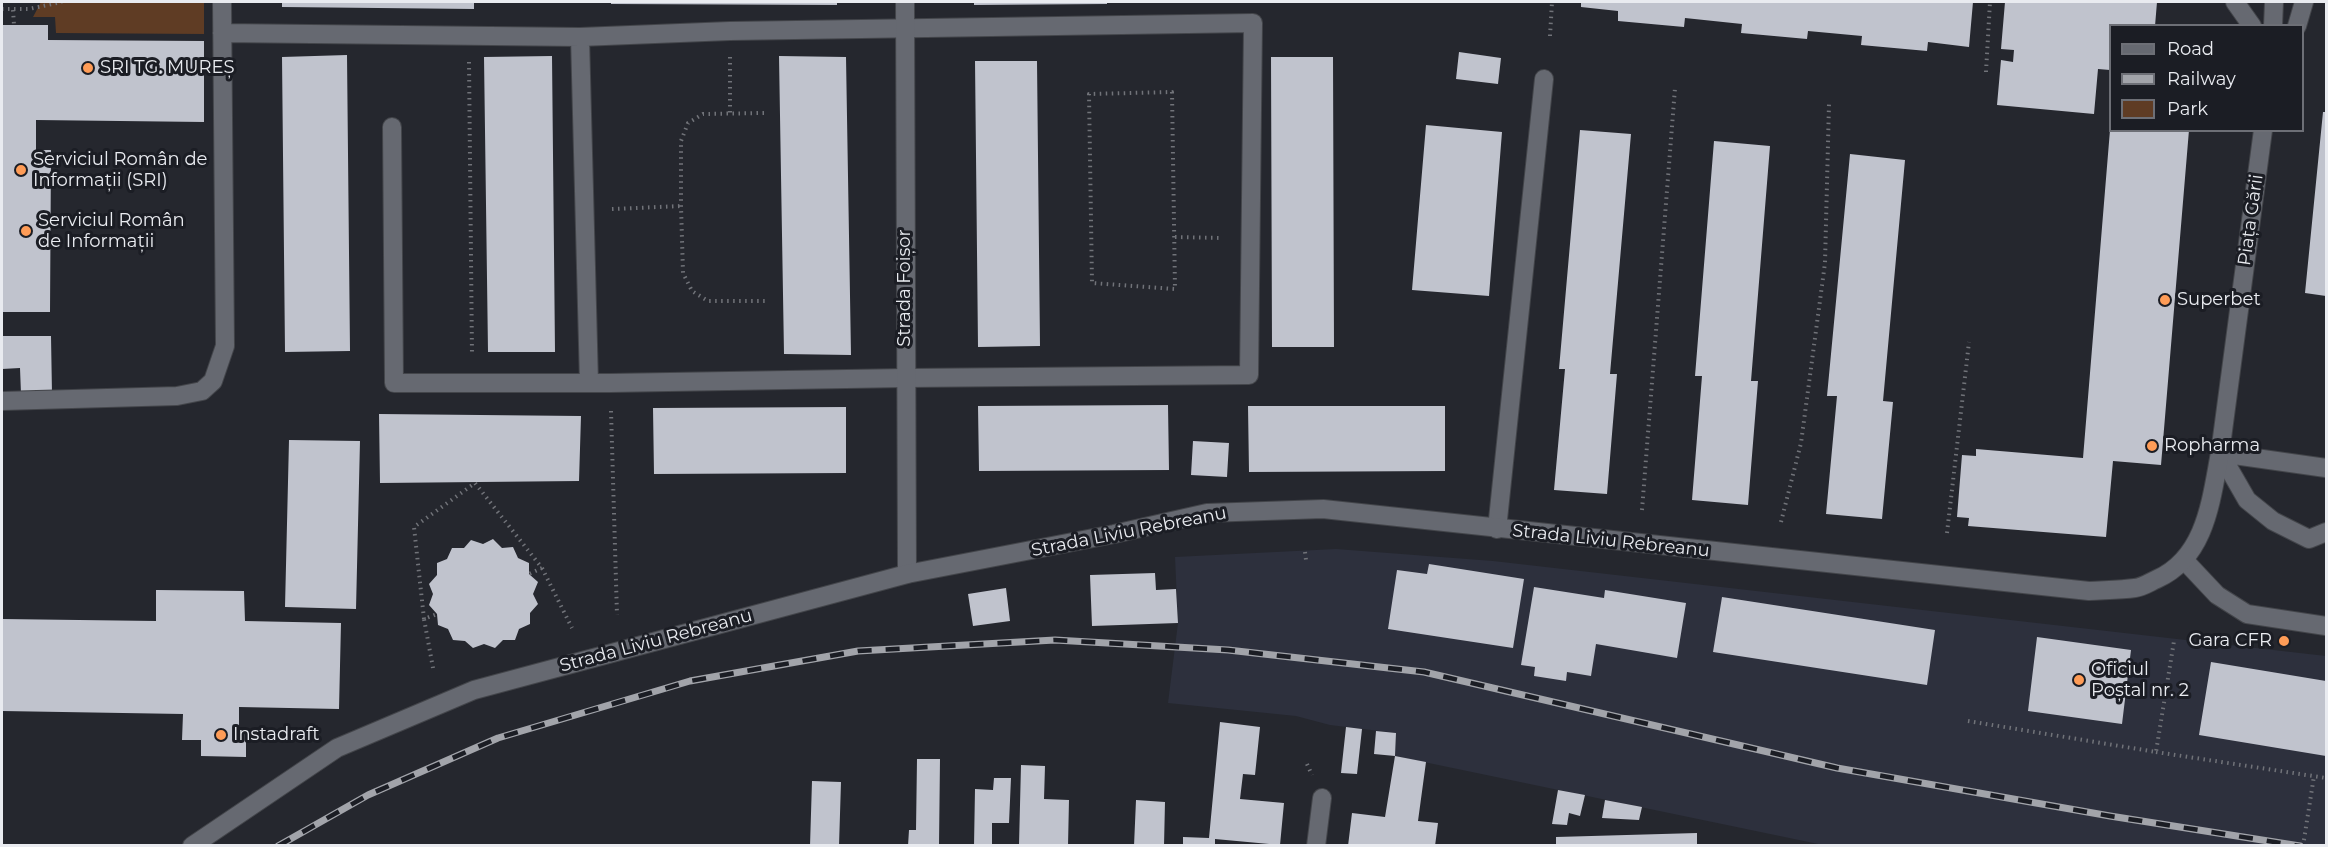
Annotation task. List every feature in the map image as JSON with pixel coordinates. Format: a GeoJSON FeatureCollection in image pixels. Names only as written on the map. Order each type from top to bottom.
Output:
{"type":"FeatureCollection","features":[{"type":"Feature","properties":{"kind":"street"},"geometry":{"type":"LineString","coordinates":[[2,401],[177,396],[202,391],[213,381],[225,346],[222,2]]}},
{"type":"Feature","properties":{"kind":"street","name":"Strada Foișor"},"geometry":{"type":"LineString","coordinates":[[905,2],[907,574]]}},
{"type":"Feature","properties":{"kind":"street"},"geometry":{"type":"LineString","coordinates":[[2235,2],[2251,24]]}},
{"type":"Feature","properties":{"kind":"street"},"geometry":{"type":"LineString","coordinates":[[2273,24],[2274,2]]}},
{"type":"Feature","properties":{"kind":"street"},"geometry":{"type":"LineString","coordinates":[[2297,24],[2304,2]]}},
{"type":"Feature","properties":{"kind":"street"},"geometry":{"type":"LineString","coordinates":[[222,33],[579,37],[730,31],[1253,23],[1249,375],[610,383],[394,383],[392,127]]}},
{"type":"Feature","properties":{"kind":"street"},"geometry":{"type":"LineString","coordinates":[[579,37],[589,383]]}},
{"type":"Feature","properties":{"kind":"street"},"geometry":{"type":"LineString","coordinates":[[1497,529],[1544,79]]}},
{"type":"Feature","properties":{"kind":"street","name":"Piața Gării"},"geometry":{"type":"LineString","coordinates":[[2185,561],[2201,533],[2211,500],[2220,453],[2263,132]]}},
{"type":"Feature","properties":{"kind":"street"},"geometry":{"type":"LineString","coordinates":[[2220,453],[2326,468]]}},
{"type":"Feature","properties":{"kind":"street"},"geometry":{"type":"LineString","coordinates":[[2220,453],[2247,500],[2273,521],[2309,539],[2326,532]]}},
{"type":"Feature","properties":{"kind":"street","name":"Strada Liviu Rebreanu"},"geometry":{"type":"LineString","coordinates":[[192,846],[337,748],[474,690],[907,574],[1114,534],[1207,513],[1323,509],[2089,591],[2138,588],[2168,574],[2185,561]]}},
{"type":"Feature","properties":{"kind":"street"},"geometry":{"type":"LineString","coordinates":[[2185,561],[2217,596],[2247,614],[2326,626]]}},
{"type":"Feature","properties":{"kind":"street"},"geometry":{"type":"LineString","coordinates":[[1316,846],[1322,798]]}},
{"type":"Feature","properties":{"kind":"path"},"geometry":{"type":"LineString","coordinates":[[29,9],[33,2]]}},
{"type":"Feature","properties":{"kind":"path"},"geometry":{"type":"LineString","coordinates":[[2,9],[29,9],[63,2]]}},
{"type":"Feature","properties":{"kind":"path"},"geometry":{"type":"LineString","coordinates":[[1550,36],[1552,2]]}},
{"type":"Feature","properties":{"kind":"path"},"geometry":{"type":"LineString","coordinates":[[1986,72],[1990,2]]}},
{"type":"Feature","properties":{"kind":"path"},"geometry":{"type":"LineString","coordinates":[[13,9],[14,25]]}},
{"type":"Feature","properties":{"kind":"path"},"geometry":{"type":"LineString","coordinates":[[730,31],[730,114]]}},
{"type":"Feature","properties":{"kind":"path"},"geometry":{"type":"LineString","coordinates":[[468,34],[472,384]]}},
{"type":"Feature","properties":{"kind":"path"},"geometry":{"type":"LineString","coordinates":[[1642,510],[1675,88]]}},
{"type":"Feature","properties":{"kind":"path"},"geometry":{"type":"LineString","coordinates":[[1172,92],[1174,237],[1175,289],[1092,284],[1089,94],[1172,92]]}},
{"type":"Feature","properties":{"kind":"path"},"geometry":{"type":"LineString","coordinates":[[1781,522],[1801,443],[1825,263],[1829,104]]}},
{"type":"Feature","properties":{"kind":"path"},"geometry":{"type":"LineString","coordinates":[[764,113],[704,114],[688,123],[681,141],[681,206],[683,273],[692,291],[708,301],[767,301]]}},
{"type":"Feature","properties":{"kind":"path"},"geometry":{"type":"LineString","coordinates":[[584,210],[681,206]]}},
{"type":"Feature","properties":{"kind":"path"},"geometry":{"type":"LineString","coordinates":[[1174,237],[1251,239]]}},
{"type":"Feature","properties":{"kind":"path"},"geometry":{"type":"LineString","coordinates":[[1947,533],[1969,342]]}},
{"type":"Feature","properties":{"kind":"path"},"geometry":{"type":"LineString","coordinates":[[610,383],[617,615]]}},
{"type":"Feature","properties":{"kind":"path"},"geometry":{"type":"LineString","coordinates":[[434,668],[424,619],[414,527],[475,483],[542,568],[572,628]]}},
{"type":"Feature","properties":{"kind":"path"},"geometry":{"type":"LineString","coordinates":[[1305,552],[1306,560]]}},
{"type":"Feature","properties":{"kind":"path"},"geometry":{"type":"LineString","coordinates":[[529,574],[542,568]]}},
{"type":"Feature","properties":{"kind":"path"},"geometry":{"type":"LineString","coordinates":[[424,619],[437,614]]}},
{"type":"Feature","properties":{"kind":"path"},"geometry":{"type":"LineString","coordinates":[[2156,752],[2174,640]]}},
{"type":"Feature","properties":{"kind":"path"},"geometry":{"type":"LineString","coordinates":[[1968,721],[2326,778]]}},
{"type":"Feature","properties":{"kind":"path"},"geometry":{"type":"LineString","coordinates":[[2304,846],[2314,776]]}},
{"type":"Feature","properties":{"kind":"shaded area"},"geometry":{"type":"Polygon","coordinates":[[[1336,549],[1493,561],[2326,656],[2326,845],[1823,845],[1395,756],[1396,733],[1330,725],[1296,716],[1168,703],[1178,623],[1175,557],[1336,549]]]}},
{"type":"Feature","properties":{"kind":"green space"},"geometry":{"type":"Polygon","coordinates":[[[41,2],[204,2],[204,34],[56,33],[55,17],[33,17],[41,2]]]}},
{"type":"Feature","properties":{"kind":"building"},"geometry":{"type":"Polygon","coordinates":[[[282,2],[474,2],[474,9],[282,7],[282,2]]]}},
{"type":"Feature","properties":{"kind":"building"},"geometry":{"type":"Polygon","coordinates":[[[611,2],[837,2],[837,5],[611,4],[611,2]]]}},
{"type":"Feature","properties":{"kind":"building"},"geometry":{"type":"Polygon","coordinates":[[[974,2],[1107,2],[1107,4],[974,5],[974,2]]]}},
{"type":"Feature","properties":{"kind":"building"},"geometry":{"type":"Polygon","coordinates":[[[1581,2],[1973,2],[1969,47],[1928,42],[1927,51],[1861,45],[1862,36],[1808,31],[1807,39],[1741,33],[1742,24],[1685,18],[1684,27],[1618,21],[1618,11],[1581,7],[1581,2]]]}},
{"type":"Feature","properties":{"kind":"building"},"geometry":{"type":"Polygon","coordinates":[[[2005,2],[2157,2],[2155,24],[2109,24],[2109,70],[2098,69],[2094,114],[1997,105],[2001,60],[2013,62],[2014,50],[2001,49],[2005,2]]]}},
{"type":"Feature","properties":{"kind":"building","name":"Serviciul Român de Informații"},"geometry":{"type":"Polygon","coordinates":[[[2,25],[48,25],[48,40],[204,41],[204,122],[36,120],[36,150],[51,150],[50,312],[2,312],[2,25]]]}},
{"type":"Feature","properties":{"kind":"building"},"geometry":{"type":"Polygon","coordinates":[[[1459,52],[1501,58],[1498,84],[1456,79],[1459,52]]]}},
{"type":"Feature","properties":{"kind":"building"},"geometry":{"type":"Polygon","coordinates":[[[347,55],[350,351],[285,352],[282,57],[347,55]]]}},
{"type":"Feature","properties":{"kind":"building"},"geometry":{"type":"Polygon","coordinates":[[[552,56],[555,352],[488,352],[484,57],[552,56]]]}},
{"type":"Feature","properties":{"kind":"building"},"geometry":{"type":"Polygon","coordinates":[[[779,56],[846,57],[851,355],[784,354],[779,56]]]}},
{"type":"Feature","properties":{"kind":"building"},"geometry":{"type":"Polygon","coordinates":[[[1271,57],[1333,57],[1334,347],[1272,347],[1271,57]]]}},
{"type":"Feature","properties":{"kind":"building"},"geometry":{"type":"Polygon","coordinates":[[[975,61],[1037,61],[1040,346],[978,347],[975,61]]]}},
{"type":"Feature","properties":{"kind":"building"},"geometry":{"type":"Polygon","coordinates":[[[2323,112],[2326,112],[2326,296],[2305,293],[2323,112]]]}},
{"type":"Feature","properties":{"kind":"building"},"geometry":{"type":"Polygon","coordinates":[[[1426,125],[1502,132],[1489,296],[1412,290],[1426,125]]]}},
{"type":"Feature","properties":{"kind":"building"},"geometry":{"type":"Polygon","coordinates":[[[1580,130],[1631,134],[1610,374],[1617,374],[1607,494],[1554,490],[1565,369],[1559,369],[1580,130]]]}},
{"type":"Feature","properties":{"kind":"building"},"geometry":{"type":"Polygon","coordinates":[[[2110,132],[2189,132],[2161,465],[2113,461],[2106,537],[1968,526],[1969,518],[1957,517],[1962,455],[1976,456],[1976,449],[2083,458],[2110,132]]]}},
{"type":"Feature","properties":{"kind":"building"},"geometry":{"type":"Polygon","coordinates":[[[1714,141],[1770,146],[1751,381],[1758,381],[1748,505],[1692,500],[1702,376],[1695,376],[1714,141]]]}},
{"type":"Feature","properties":{"kind":"building"},"geometry":{"type":"Polygon","coordinates":[[[1850,154],[1905,160],[1883,401],[1893,402],[1882,519],[1826,514],[1837,396],[1827,396],[1850,154]]]}},
{"type":"Feature","properties":{"kind":"building"},"geometry":{"type":"Polygon","coordinates":[[[2,336],[51,336],[52,394],[21,394],[20,368],[2,369],[2,336]]]}},
{"type":"Feature","properties":{"kind":"building"},"geometry":{"type":"Polygon","coordinates":[[[1168,405],[1169,470],[979,471],[978,406],[1168,405]]]}},
{"type":"Feature","properties":{"kind":"building"},"geometry":{"type":"Polygon","coordinates":[[[1248,406],[1445,406],[1445,471],[1249,472],[1248,406]]]}},
{"type":"Feature","properties":{"kind":"building"},"geometry":{"type":"Polygon","coordinates":[[[846,407],[846,473],[654,474],[653,408],[846,407]]]}},
{"type":"Feature","properties":{"kind":"building"},"geometry":{"type":"Polygon","coordinates":[[[379,414],[581,416],[579,481],[380,483],[379,414]]]}},
{"type":"Feature","properties":{"kind":"building"},"geometry":{"type":"Polygon","coordinates":[[[289,440],[360,441],[356,609],[285,607],[289,440]]]}},
{"type":"Feature","properties":{"kind":"building"},"geometry":{"type":"Polygon","coordinates":[[[1193,441],[1229,443],[1227,477],[1191,475],[1193,441]]]}},
{"type":"Feature","properties":{"kind":"building"},"geometry":{"type":"Polygon","coordinates":[[[493,539],[502,548],[513,547],[518,558],[529,563],[529,574],[538,582],[533,594],[538,604],[530,613],[530,624],[519,629],[515,640],[503,640],[495,648],[484,644],[473,648],[465,641],[453,640],[448,629],[438,625],[437,614],[429,605],[433,594],[429,584],[437,575],[437,563],[447,559],[452,548],[464,548],[471,540],[483,544],[493,539]]]}},
{"type":"Feature","properties":{"kind":"building"},"geometry":{"type":"Polygon","coordinates":[[[1429,564],[1524,579],[1513,648],[1388,629],[1397,570],[1427,574],[1429,564]]]}},
{"type":"Feature","properties":{"kind":"building"},"geometry":{"type":"Polygon","coordinates":[[[1155,573],[1156,590],[1176,589],[1178,623],[1092,626],[1090,575],[1155,573]]]}},
{"type":"Feature","properties":{"kind":"building"},"geometry":{"type":"Polygon","coordinates":[[[1534,587],[1604,598],[1605,590],[1686,603],[1677,658],[1596,644],[1591,676],[1567,672],[1566,681],[1534,676],[1535,667],[1521,665],[1534,587]]]}},
{"type":"Feature","properties":{"kind":"building"},"geometry":{"type":"Polygon","coordinates":[[[1006,588],[1010,621],[973,626],[968,594],[1006,588]]]}},
{"type":"Feature","properties":{"kind":"building"},"geometry":{"type":"Polygon","coordinates":[[[156,590],[244,591],[245,621],[341,623],[339,709],[239,707],[239,730],[246,730],[246,757],[201,756],[201,740],[182,740],[183,714],[2,711],[2,619],[156,621],[156,590]]]}},
{"type":"Feature","properties":{"kind":"building"},"geometry":{"type":"Polygon","coordinates":[[[1722,597],[1935,630],[1927,685],[1713,652],[1722,597]]]}},
{"type":"Feature","properties":{"kind":"building","name":"Oficiul Poștal nr. 2"},"geometry":{"type":"Polygon","coordinates":[[[2037,637],[2131,650],[2122,724],[2028,711],[2037,637]]]}},
{"type":"Feature","properties":{"kind":"building"},"geometry":{"type":"Polygon","coordinates":[[[2211,662],[2326,681],[2326,756],[2199,735],[2211,662]]]}},
{"type":"Feature","properties":{"kind":"building"},"geometry":{"type":"Polygon","coordinates":[[[1220,722],[1260,727],[1255,775],[1243,774],[1240,799],[1284,803],[1280,845],[1215,839],[1215,846],[1183,846],[1183,837],[1209,838],[1220,722]]]}},
{"type":"Feature","properties":{"kind":"building"},"geometry":{"type":"Polygon","coordinates":[[[1346,727],[1362,729],[1357,774],[1341,773],[1346,727]]]}},
{"type":"Feature","properties":{"kind":"building"},"geometry":{"type":"Polygon","coordinates":[[[1376,731],[1396,733],[1395,756],[1374,754],[1376,731]]]}},
{"type":"Feature","properties":{"kind":"building"},"geometry":{"type":"Polygon","coordinates":[[[1395,756],[1426,762],[1418,821],[1438,823],[1435,846],[1348,846],[1352,813],[1385,817],[1395,756]]]}},
{"type":"Feature","properties":{"kind":"building"},"geometry":{"type":"Polygon","coordinates":[[[917,759],[940,759],[939,846],[908,846],[909,830],[916,830],[917,759]]]}},
{"type":"Feature","properties":{"kind":"building"},"geometry":{"type":"Polygon","coordinates":[[[1021,765],[1045,766],[1044,799],[1069,800],[1068,846],[1019,845],[1021,765]]]}},
{"type":"Feature","properties":{"kind":"building"},"geometry":{"type":"Polygon","coordinates":[[[994,778],[1011,778],[1009,823],[992,823],[992,846],[974,846],[975,789],[993,790],[994,778]]]}},
{"type":"Feature","properties":{"kind":"building"},"geometry":{"type":"Polygon","coordinates":[[[812,781],[841,782],[839,846],[810,846],[812,781]]]}},
{"type":"Feature","properties":{"kind":"building"},"geometry":{"type":"Polygon","coordinates":[[[1558,790],[1585,795],[1580,816],[1569,813],[1567,825],[1552,824],[1558,790]]]}},
{"type":"Feature","properties":{"kind":"building"},"geometry":{"type":"Polygon","coordinates":[[[1136,800],[1165,802],[1164,846],[1134,846],[1136,800]]]}},
{"type":"Feature","properties":{"kind":"building"},"geometry":{"type":"Polygon","coordinates":[[[1605,800],[1642,807],[1639,820],[1602,818],[1605,800]]]}},
{"type":"Feature","properties":{"kind":"building"},"geometry":{"type":"Polygon","coordinates":[[[1697,833],[1697,846],[1556,846],[1556,837],[1697,833]]]}},
{"type":"Feature","properties":{"kind":"railway"},"geometry":{"type":"LineString","coordinates":[[278,846],[368,795],[498,738],[690,681],[858,651],[1055,640],[1228,650],[1424,672],[1837,768],[2110,816],[2300,846]]}},
{"type":"Feature","properties":{"kind":"place","name":"SRI TG. MUREȘ"},"geometry":{"type":"Point","coordinates":[88,68]}},
{"type":"Feature","properties":{"kind":"place","name":"Serviciul Român de Informații (SRI)"},"geometry":{"type":"Point","coordinates":[21,170]}},
{"type":"Feature","properties":{"kind":"place","name":"Serviciul Român de Informații"},"geometry":{"type":"Point","coordinates":[26,231]}},
{"type":"Feature","properties":{"kind":"place","name":"Superbet"},"geometry":{"type":"Point","coordinates":[2165,300]}},
{"type":"Feature","properties":{"kind":"place","name":"Ropharma"},"geometry":{"type":"Point","coordinates":[2152,446]}},
{"type":"Feature","properties":{"kind":"place","name":"Gara CFR"},"geometry":{"type":"Point","coordinates":[2284,641]}},
{"type":"Feature","properties":{"kind":"place","name":"Oficiul Poștal nr. 2"},"geometry":{"type":"Point","coordinates":[2079,680]}},
{"type":"Feature","properties":{"kind":"place","name":"Instadraft"},"geometry":{"type":"Point","coordinates":[221,735]}}]}
